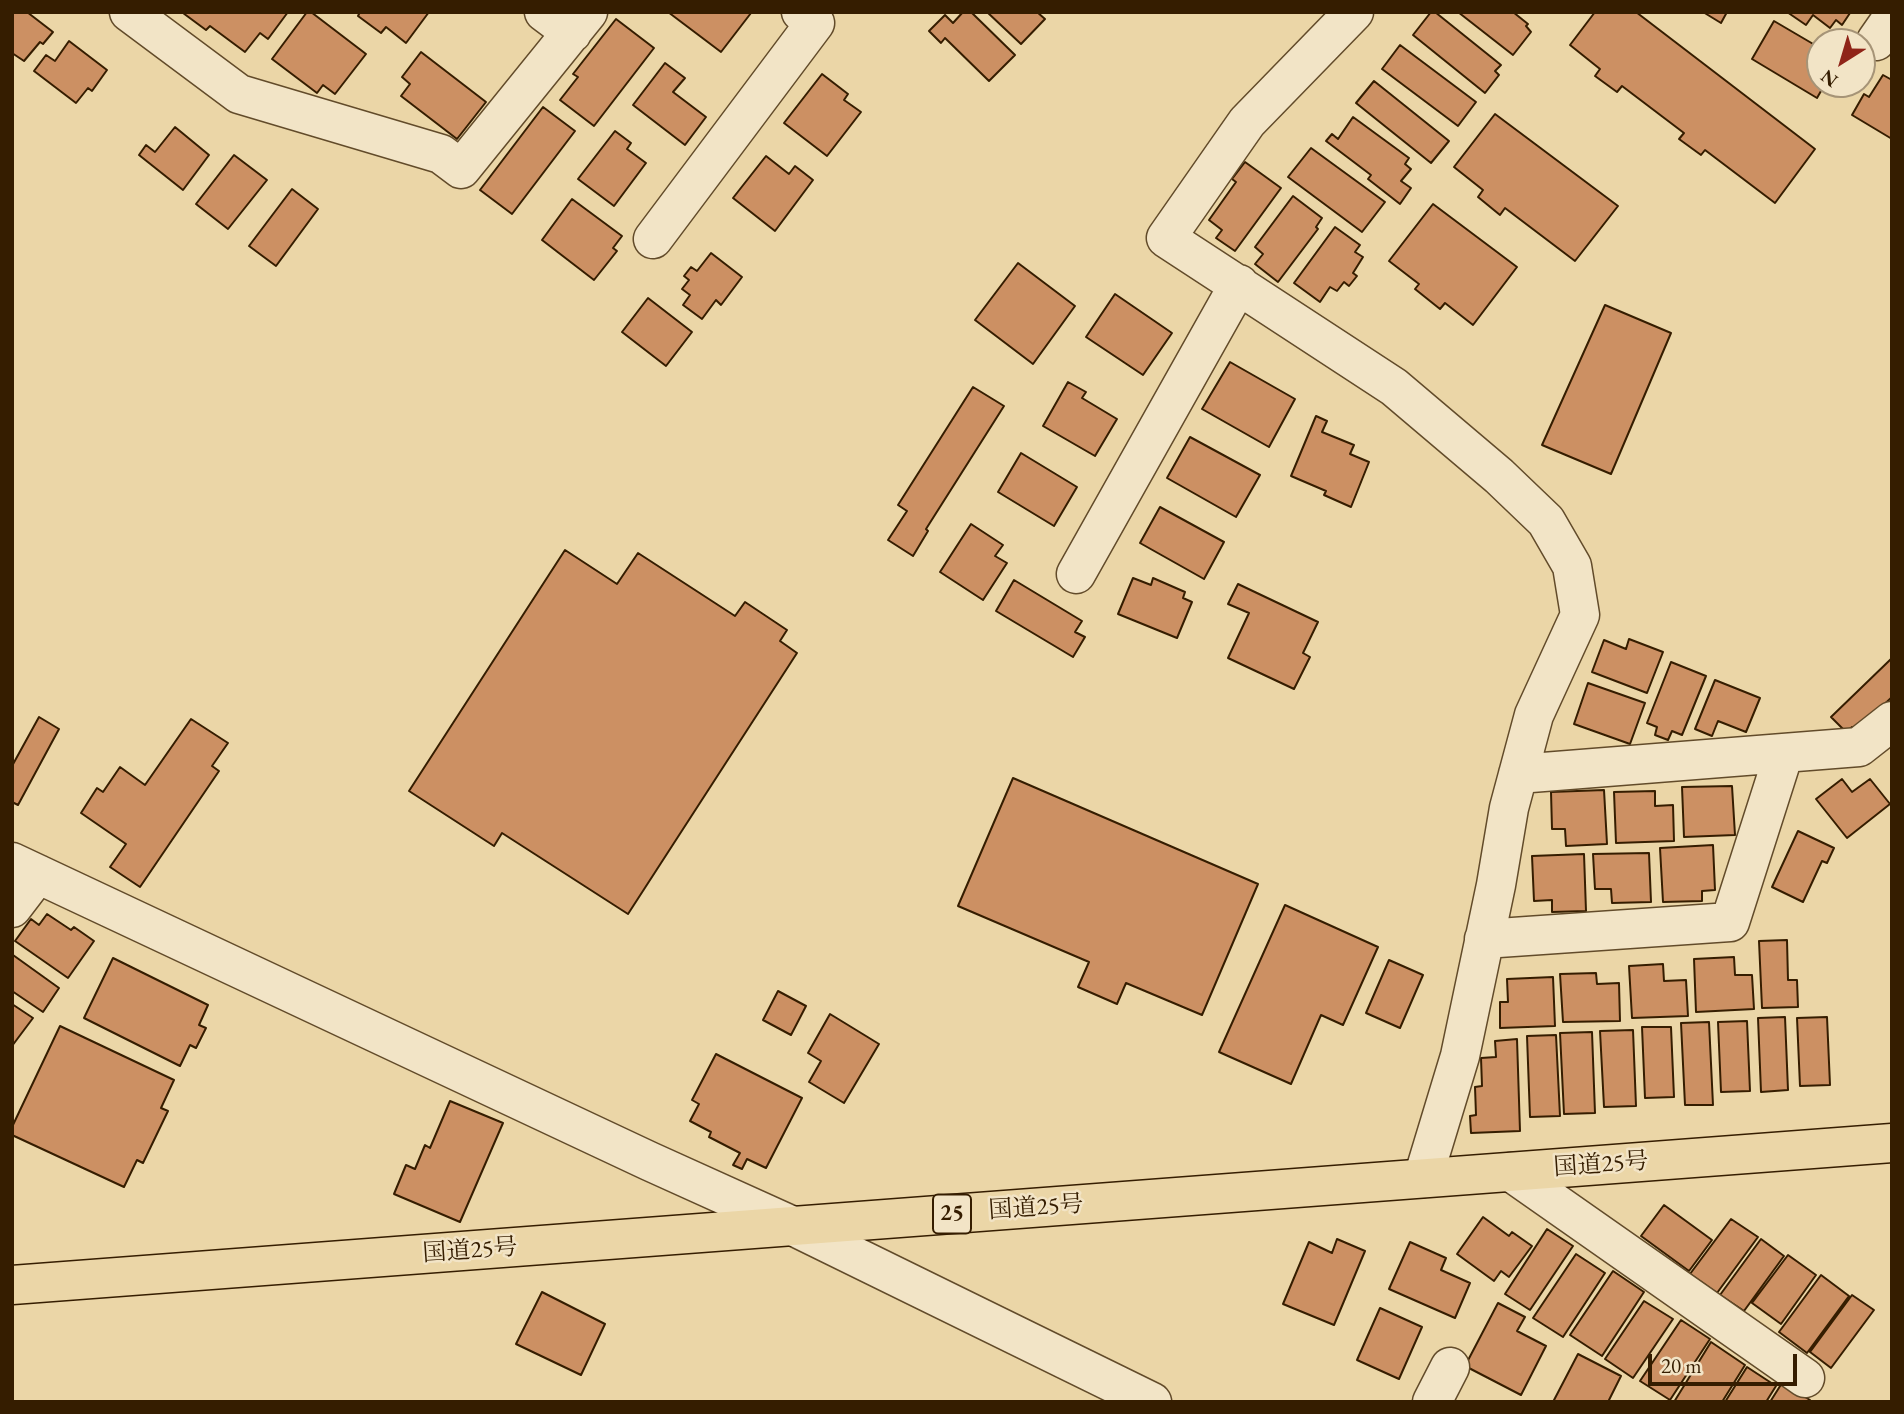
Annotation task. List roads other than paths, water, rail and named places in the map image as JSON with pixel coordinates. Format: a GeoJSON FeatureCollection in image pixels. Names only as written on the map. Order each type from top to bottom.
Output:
{"type":"FeatureCollection","features":[{"type":"Feature","properties":{"kind":"highway","name":"国道25号"},"geometry":{"type":"LineString","coordinates":[[12,1285],[1892,1143]]}},
{"type":"Feature","properties":{"kind":"street"},"geometry":{"type":"LineString","coordinates":[[129,12],[239,94],[441,154],[461,169],[568,19]]}},
{"type":"Feature","properties":{"kind":"street"},"geometry":{"type":"LineString","coordinates":[[653,239],[815,23],[801,12]]}},
{"type":"Feature","properties":{"kind":"street"},"geometry":{"type":"LineString","coordinates":[[1354,12],[1247,122],[1166,238],[1394,387],[1499,476],[1546,521],[1573,566],[1580,615],[1534,715],[1509,808],[1460,1056],[1423,1178]]}},
{"type":"Feature","properties":{"kind":"street"},"geometry":{"type":"LineString","coordinates":[[1076,574],[1239,284]]}},
{"type":"Feature","properties":{"kind":"street"},"geometry":{"type":"LineString","coordinates":[[1518,775],[1859,747],[1892,721]]}},
{"type":"Feature","properties":{"kind":"street"},"geometry":{"type":"LineString","coordinates":[[1484,939],[1730,922],[1784,753]]}},
{"type":"Feature","properties":{"kind":"street"},"geometry":{"type":"LineString","coordinates":[[12,908],[25,868],[795,1227],[1152,1402]]}},
{"type":"Feature","properties":{"kind":"street"},"geometry":{"type":"LineString","coordinates":[[1511,1172],[1805,1378]]}},
{"type":"Feature","properties":{"kind":"street"},"geometry":{"type":"LineString","coordinates":[[1432,1402],[1450,1367]]}}]}
